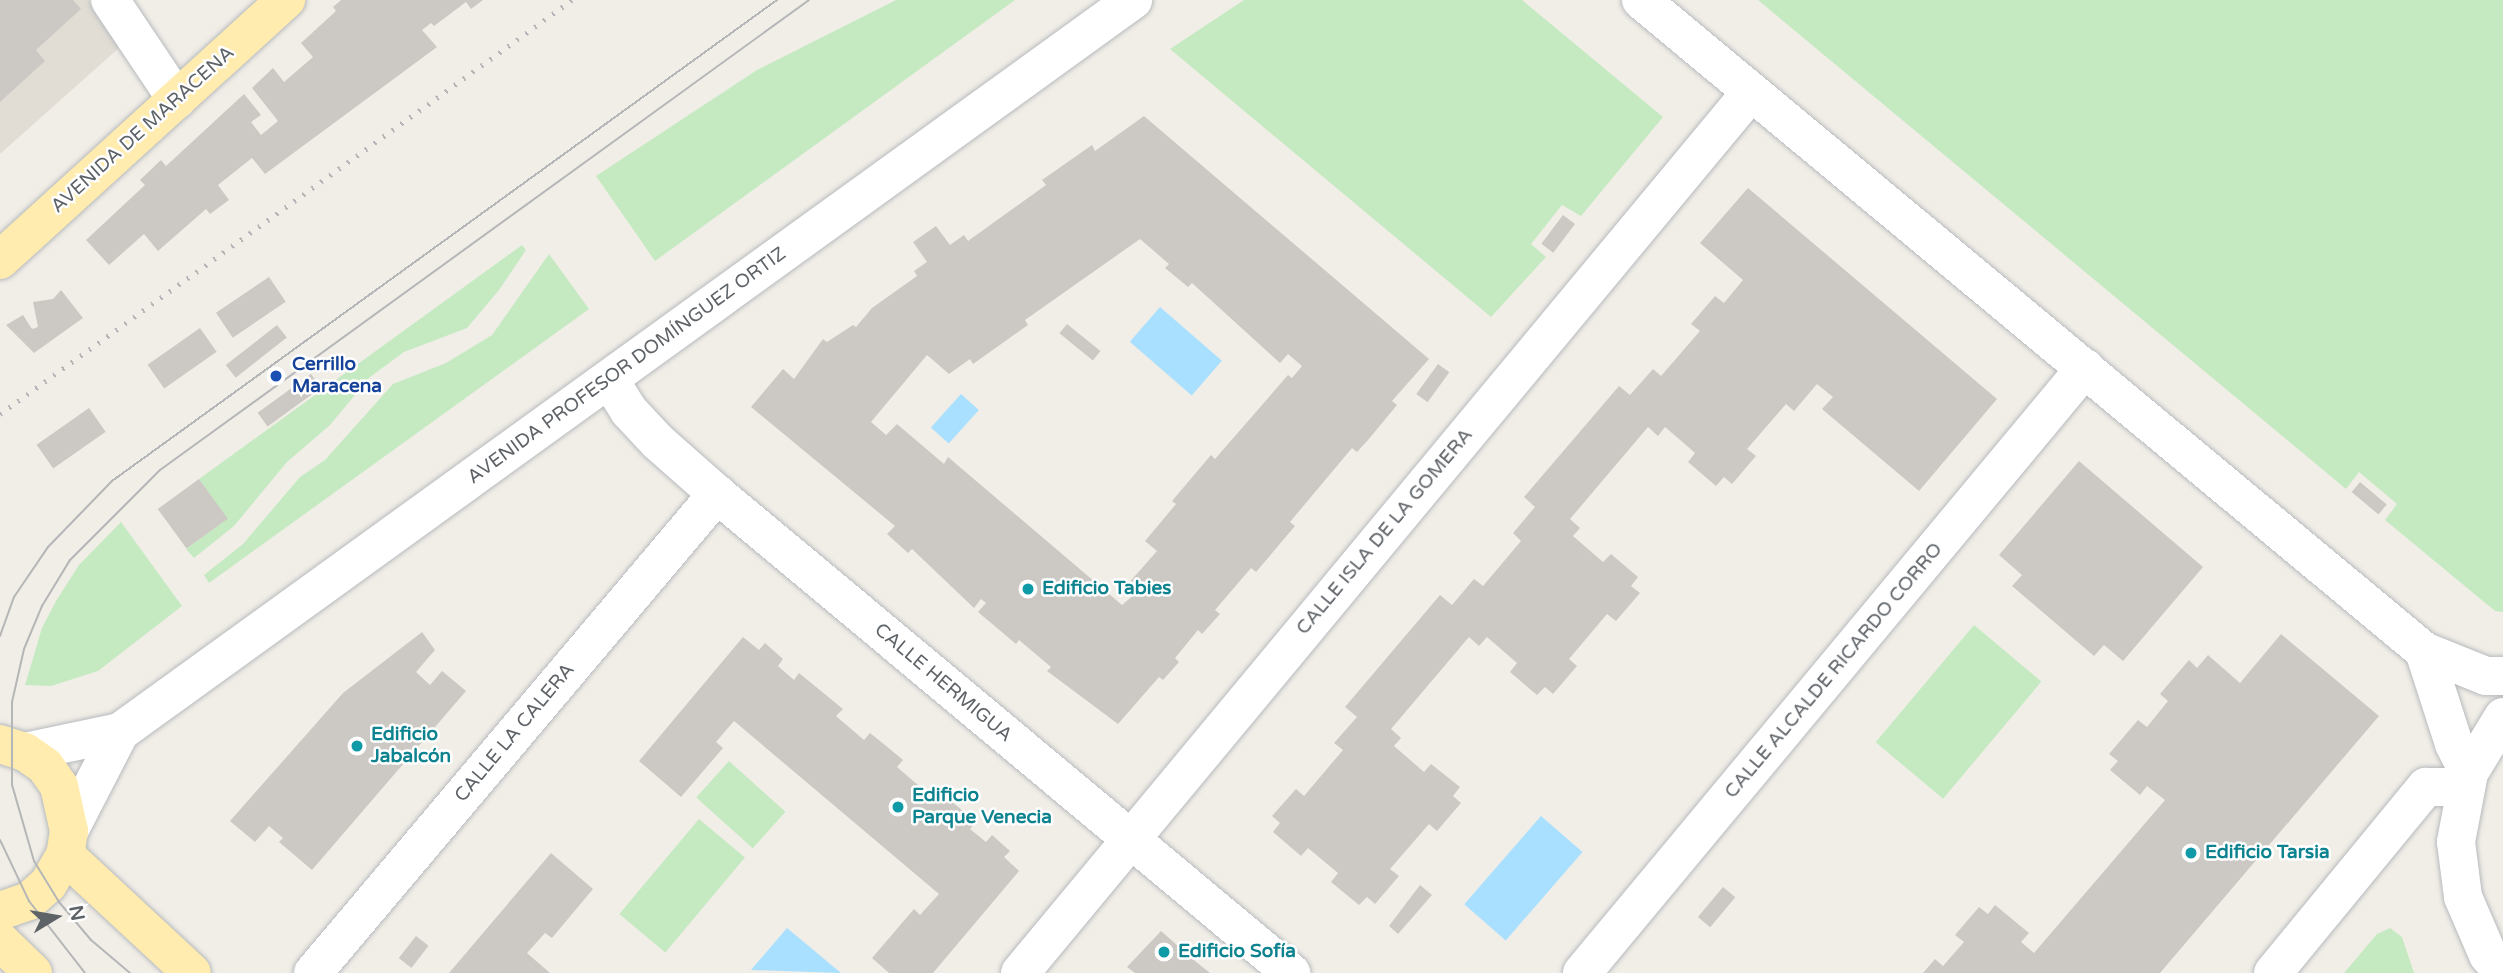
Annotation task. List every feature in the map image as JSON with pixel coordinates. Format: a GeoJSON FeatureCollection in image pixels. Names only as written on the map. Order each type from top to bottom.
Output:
{"type":"FeatureCollection","features":[{"type":"Feature","properties":{"kind":"main road","name":"AVENIDA DE MARACENA"},"geometry":{"type":"LineString","coordinates":[[0,260],[286,0]]}},
{"type":"Feature","properties":{"kind":"main road"},"geometry":{"type":"LineString","coordinates":[[0,911],[29,901],[48,884],[67,843],[59,786],[45,766],[13,748]]}},
{"type":"Feature","properties":{"kind":"main road"},"geometry":{"type":"LineString","coordinates":[[67,843],[192,973]]}},
{"type":"Feature","properties":{"kind":"main road"},"geometry":{"type":"LineString","coordinates":[[0,941],[33,973]]}},
{"type":"Feature","properties":{"kind":"street"},"geometry":{"type":"LineString","coordinates":[[110,0],[177,100]]}},
{"type":"Feature","properties":{"kind":"street","name":"AVENIDA PROFESOR DOMÍNGUEZ ORTIZ"},"geometry":{"type":"LineString","coordinates":[[13,748],[120,732],[1133,0]]}},
{"type":"Feature","properties":{"kind":"street"},"geometry":{"type":"LineString","coordinates":[[1641,0],[2424,651],[2486,676],[2503,676]]}},
{"type":"Feature","properties":{"kind":"street","name":"CALLE ISLA DE LA GOMERA"},"geometry":{"type":"LineString","coordinates":[[1020,973],[1751,92]]}},
{"type":"Feature","properties":{"kind":"street","name":"CALLE ALCALDE RICARDO CORRO"},"geometry":{"type":"LineString","coordinates":[[1582,973],[2085,368]]}},
{"type":"Feature","properties":{"kind":"street","name":"CALLE HERMIGUA"},"geometry":{"type":"LineString","coordinates":[[609,379],[629,411],[658,442],[717,494],[1291,973]]}},
{"type":"Feature","properties":{"kind":"street","name":"CALLE LA CALERA"},"geometry":{"type":"LineString","coordinates":[[313,973],[717,494]]}},
{"type":"Feature","properties":{"kind":"street"},"geometry":{"type":"LineString","coordinates":[[2424,651],[2467,780]]}},
{"type":"Feature","properties":{"kind":"street"},"geometry":{"type":"LineString","coordinates":[[2503,717],[2467,780],[2456,842],[2463,897],[2488,955],[2503,972]]}},
{"type":"Feature","properties":{"kind":"street","name":"AVENIDA PROFESOR DOMÍNGUEZ ORTIZ"},"geometry":{"type":"LineString","coordinates":[[67,843],[120,732]]}},
{"type":"Feature","properties":{"kind":"street"},"geometry":{"type":"LineString","coordinates":[[2273,973],[2426,787],[2467,780]]}},
{"type":"Feature","properties":{"kind":"shaded area"},"geometry":{"type":"Polygon","coordinates":[[[0,0],[88,0],[120,47],[0,154],[0,0]]]}},
{"type":"Feature","properties":{"kind":"green space"},"geometry":{"type":"Polygon","coordinates":[[[896,0],[1015,0],[655,261],[596,176],[757,70],[896,0]]]}},
{"type":"Feature","properties":{"kind":"green space"},"geometry":{"type":"Polygon","coordinates":[[[1244,0],[1522,0],[1663,117],[1581,216],[1562,205],[1531,244],[1546,257],[1491,317],[1170,49],[1244,0]]]}},
{"type":"Feature","properties":{"kind":"green space"},"geometry":{"type":"Polygon","coordinates":[[[1758,0],[2503,0],[2503,612],[2495,611],[2385,520],[2397,504],[2359,472],[2346,489],[1758,0]]]}},
{"type":"Feature","properties":{"kind":"green space"},"geometry":{"type":"Polygon","coordinates":[[[522,245],[526,250],[499,290],[467,328],[404,352],[370,377],[330,425],[287,462],[234,526],[194,558],[186,549],[227,519],[199,479],[522,245]]]}},
{"type":"Feature","properties":{"kind":"green space"},"geometry":{"type":"Polygon","coordinates":[[[549,254],[589,309],[209,583],[204,575],[243,544],[300,477],[325,460],[393,384],[446,363],[492,335],[549,254]]]}},
{"type":"Feature","properties":{"kind":"green space"},"geometry":{"type":"Polygon","coordinates":[[[121,522],[182,606],[98,671],[51,686],[25,685],[42,628],[56,601],[79,565],[121,522]]]}},
{"type":"Feature","properties":{"kind":"green space"},"geometry":{"type":"Polygon","coordinates":[[[1974,625],[2041,682],[1943,799],[1876,742],[1974,625]]]}},
{"type":"Feature","properties":{"kind":"green space"},"geometry":{"type":"Polygon","coordinates":[[[729,761],[785,812],[753,848],[696,797],[729,761]]]}},
{"type":"Feature","properties":{"kind":"green space"},"geometry":{"type":"Polygon","coordinates":[[[699,819],[745,858],[665,953],[619,914],[699,819]]]}},
{"type":"Feature","properties":{"kind":"green space"},"geometry":{"type":"Polygon","coordinates":[[[2390,928],[2402,937],[2414,973],[2344,973],[2377,934],[2390,928]]]}},
{"type":"Feature","properties":{"kind":"water"},"geometry":{"type":"Polygon","coordinates":[[[1160,307],[1222,361],[1192,396],[1130,342],[1160,307]]]}},
{"type":"Feature","properties":{"kind":"water"},"geometry":{"type":"Polygon","coordinates":[[[961,394],[979,410],[949,444],[931,427],[961,394]]]}},
{"type":"Feature","properties":{"kind":"water"},"geometry":{"type":"Polygon","coordinates":[[[1541,816],[1583,852],[1506,940],[1464,904],[1541,816]]]}},
{"type":"Feature","properties":{"kind":"water"},"geometry":{"type":"Polygon","coordinates":[[[787,928],[841,973],[751,970],[787,928]]]}},
{"type":"Feature","properties":{"kind":"building"},"geometry":{"type":"Polygon","coordinates":[[[0,0],[73,0],[81,9],[36,50],[45,61],[0,102],[0,0]]]}},
{"type":"Feature","properties":{"kind":"building"},"geometry":{"type":"Polygon","coordinates":[[[341,0],[483,0],[471,9],[466,2],[434,26],[431,23],[422,30],[437,47],[265,174],[252,158],[218,185],[229,200],[210,214],[206,209],[158,251],[144,234],[109,265],[86,240],[145,185],[140,180],[161,160],[166,166],[244,94],[261,115],[251,122],[261,135],[278,121],[252,88],[273,68],[284,82],[313,57],[301,43],[336,11],[333,7],[341,0]]]}},
{"type":"Feature","properties":{"kind":"building"},"geometry":{"type":"Polygon","coordinates":[[[1144,116],[1429,359],[1392,401],[1397,405],[1368,440],[1357,452],[1352,448],[1290,522],[1295,526],[1256,572],[1251,568],[1215,610],[1220,614],[1202,634],[1198,630],[1175,658],[1179,662],[1163,680],[1159,677],[1118,724],[1047,671],[1051,667],[1019,640],[1016,644],[978,612],[986,603],[981,599],[974,608],[912,549],[908,553],[887,534],[895,526],[751,407],[783,369],[794,379],[823,339],[827,342],[853,325],[856,327],[872,308],[917,276],[914,271],[927,262],[913,242],[936,226],[950,245],[964,235],[968,241],[1046,185],[1042,180],[1092,145],[1095,151],[1144,116]],[[1140,239],[1025,320],[1028,325],[973,364],[970,359],[949,374],[927,355],[871,422],[886,435],[897,424],[944,464],[948,457],[1122,605],[1136,593],[1127,585],[1157,551],[1145,541],[1176,504],[1172,501],[1211,455],[1215,459],[1288,375],[1292,378],[1302,366],[1288,354],[1280,363],[1192,283],[1188,287],[1165,268],[1169,264],[1140,239]]]}},
{"type":"Feature","properties":{"kind":"building"},"geometry":{"type":"Polygon","coordinates":[[[1748,188],[1997,399],[1919,491],[1822,409],[1833,397],[1817,384],[1794,411],[1786,404],[1747,449],[1756,456],[1732,484],[1724,477],[1716,486],[1688,462],[1695,453],[1686,445],[1665,427],[1658,436],[1648,427],[1570,519],[1580,528],[1573,536],[1603,562],[1611,554],[1638,577],[1631,586],[1640,593],[1616,621],[1607,614],[1569,659],[1577,666],[1553,694],[1545,687],[1537,695],[1510,672],[1517,663],[1487,637],[1479,646],[1469,637],[1391,729],[1401,738],[1394,746],[1424,772],[1431,764],[1460,787],[1453,796],[1461,803],[1437,831],[1429,824],[1390,869],[1399,876],[1375,904],[1367,897],[1359,905],[1331,882],[1338,873],[1308,848],[1301,856],[1273,832],[1280,823],[1272,816],[1296,789],[1304,796],[1343,750],[1334,743],[1357,717],[1345,707],[1440,595],[1452,605],[1474,579],[1483,586],[1521,541],[1513,533],[1535,507],[1524,497],[1619,386],[1630,395],[1653,369],[1661,376],[1700,331],[1691,324],[1715,296],[1724,303],[1743,280],[1700,243],[1748,188]]]}},
{"type":"Feature","properties":{"kind":"building"},"geometry":{"type":"Polygon","coordinates":[[[1563,215],[1575,224],[1553,253],[1541,244],[1563,215]]]}},
{"type":"Feature","properties":{"kind":"building"},"geometry":{"type":"Polygon","coordinates":[[[269,277],[286,302],[233,338],[216,313],[269,277]]]}},
{"type":"Feature","properties":{"kind":"building"},"geometry":{"type":"Polygon","coordinates":[[[61,290],[83,318],[34,353],[6,325],[23,315],[32,329],[38,327],[33,302],[53,299],[61,290]]]}},
{"type":"Feature","properties":{"kind":"building"},"geometry":{"type":"Polygon","coordinates":[[[1067,324],[1100,351],[1093,360],[1059,333],[1067,324]]]}},
{"type":"Feature","properties":{"kind":"building"},"geometry":{"type":"Polygon","coordinates":[[[277,325],[287,338],[236,378],[226,365],[277,325]]]}},
{"type":"Feature","properties":{"kind":"building"},"geometry":{"type":"Polygon","coordinates":[[[200,328],[217,352],[164,388],[148,365],[200,328]]]}},
{"type":"Feature","properties":{"kind":"building"},"geometry":{"type":"Polygon","coordinates":[[[1438,364],[1449,372],[1428,402],[1416,394],[1438,364]]]}},
{"type":"Feature","properties":{"kind":"building"},"geometry":{"type":"Polygon","coordinates":[[[311,374],[321,388],[268,427],[258,413],[311,374]]]}},
{"type":"Feature","properties":{"kind":"building"},"geometry":{"type":"Polygon","coordinates":[[[89,408],[106,432],[53,468],[37,445],[89,408]]]}},
{"type":"Feature","properties":{"kind":"building"},"geometry":{"type":"Polygon","coordinates":[[[2079,461],[2203,567],[2123,661],[2104,645],[2094,656],[2012,586],[2022,575],[1999,555],[2079,461]]]}},
{"type":"Feature","properties":{"kind":"building"},"geometry":{"type":"Polygon","coordinates":[[[199,479],[228,519],[187,549],[158,509],[199,479]]]}},
{"type":"Feature","properties":{"kind":"building"},"geometry":{"type":"Polygon","coordinates":[[[2360,482],[2387,504],[2378,514],[2352,492],[2360,482]]]}},
{"type":"Feature","properties":{"kind":"building","name":"Edificio Jabalcón"},"geometry":{"type":"Polygon","coordinates":[[[422,632],[435,650],[416,672],[430,685],[442,671],[466,691],[312,870],[279,842],[283,838],[269,826],[255,842],[230,821],[343,693],[422,632]]]}},
{"type":"Feature","properties":{"kind":"building","name":"Edificio Tarsia"},"geometry":{"type":"Polygon","coordinates":[[[2281,634],[2379,716],[2160,973],[1923,973],[1935,959],[1943,966],[1964,942],[1955,935],[1979,907],[1988,914],[1995,905],[2029,933],[2021,942],[2034,953],[2165,800],[2147,786],[2140,795],[2110,770],[2118,761],[2109,754],[2138,720],[2147,727],[2168,701],[2160,694],[2189,660],[2197,668],[2208,655],[2240,683],[2281,634]]]}},
{"type":"Feature","properties":{"kind":"building","name":"Edificio Parque Venecia"},"geometry":{"type":"Polygon","coordinates":[[[743,637],[759,650],[765,643],[783,659],[778,666],[794,680],[799,673],[843,709],[836,716],[864,740],[870,733],[903,760],[897,767],[926,792],[932,785],[976,822],[970,829],[986,842],[992,835],[1010,851],[1004,857],[1019,871],[933,973],[889,973],[872,958],[914,909],[920,915],[939,894],[734,721],[716,742],[723,748],[681,797],[639,761],[743,637]]]}},
{"type":"Feature","properties":{"kind":"building"},"geometry":{"type":"Polygon","coordinates":[[[551,853],[593,889],[552,938],[545,933],[527,953],[550,973],[449,973],[551,853]]]}},
{"type":"Feature","properties":{"kind":"building"},"geometry":{"type":"Polygon","coordinates":[[[1420,885],[1432,895],[1398,934],[1389,926],[1420,885]]]}},
{"type":"Feature","properties":{"kind":"building"},"geometry":{"type":"Polygon","coordinates":[[[1723,887],[1735,897],[1710,927],[1698,917],[1723,887]]]}},
{"type":"Feature","properties":{"kind":"building","name":"Edificio Sofía"},"geometry":{"type":"Polygon","coordinates":[[[1161,931],[1210,973],[1135,973],[1127,967],[1161,931]]]}},
{"type":"Feature","properties":{"kind":"building"},"geometry":{"type":"Polygon","coordinates":[[[416,936],[429,946],[411,968],[399,958],[416,936]]]}},
{"type":"Feature","properties":{"kind":"tram line"},"geometry":{"type":"LineString","coordinates":[[0,636],[14,597],[48,547],[112,481],[777,0]]}},
{"type":"Feature","properties":{"kind":"tram line"},"geometry":{"type":"LineString","coordinates":[[130,973],[91,940],[59,902],[34,861],[12,785],[12,702],[24,649],[42,606],[70,560],[160,470],[809,0]]}},
{"type":"Feature","properties":{"kind":"tram line"},"geometry":{"type":"LineString","coordinates":[[0,840],[29,901],[85,973]]}},
{"type":"Feature","properties":{"kind":"railway"},"geometry":{"type":"LineString","coordinates":[[0,414],[572,0]]}},
{"type":"Feature","properties":{"kind":"place","name":"Cerrillo Maracena"},"geometry":{"type":"Point","coordinates":[276,376]}},
{"type":"Feature","properties":{"kind":"place","name":"Edificio Tabies"},"geometry":{"type":"Point","coordinates":[1028,589]}},
{"type":"Feature","properties":{"kind":"place","name":"Edificio Jabalcón"},"geometry":{"type":"Point","coordinates":[357,746]}},
{"type":"Feature","properties":{"kind":"place","name":"Edificio Parque Venecia"},"geometry":{"type":"Point","coordinates":[898,807]}},
{"type":"Feature","properties":{"kind":"place","name":"Edificio Tarsia"},"geometry":{"type":"Point","coordinates":[2191,853]}},
{"type":"Feature","properties":{"kind":"place","name":"Edificio Sofía"},"geometry":{"type":"Point","coordinates":[1164,952]}}]}
